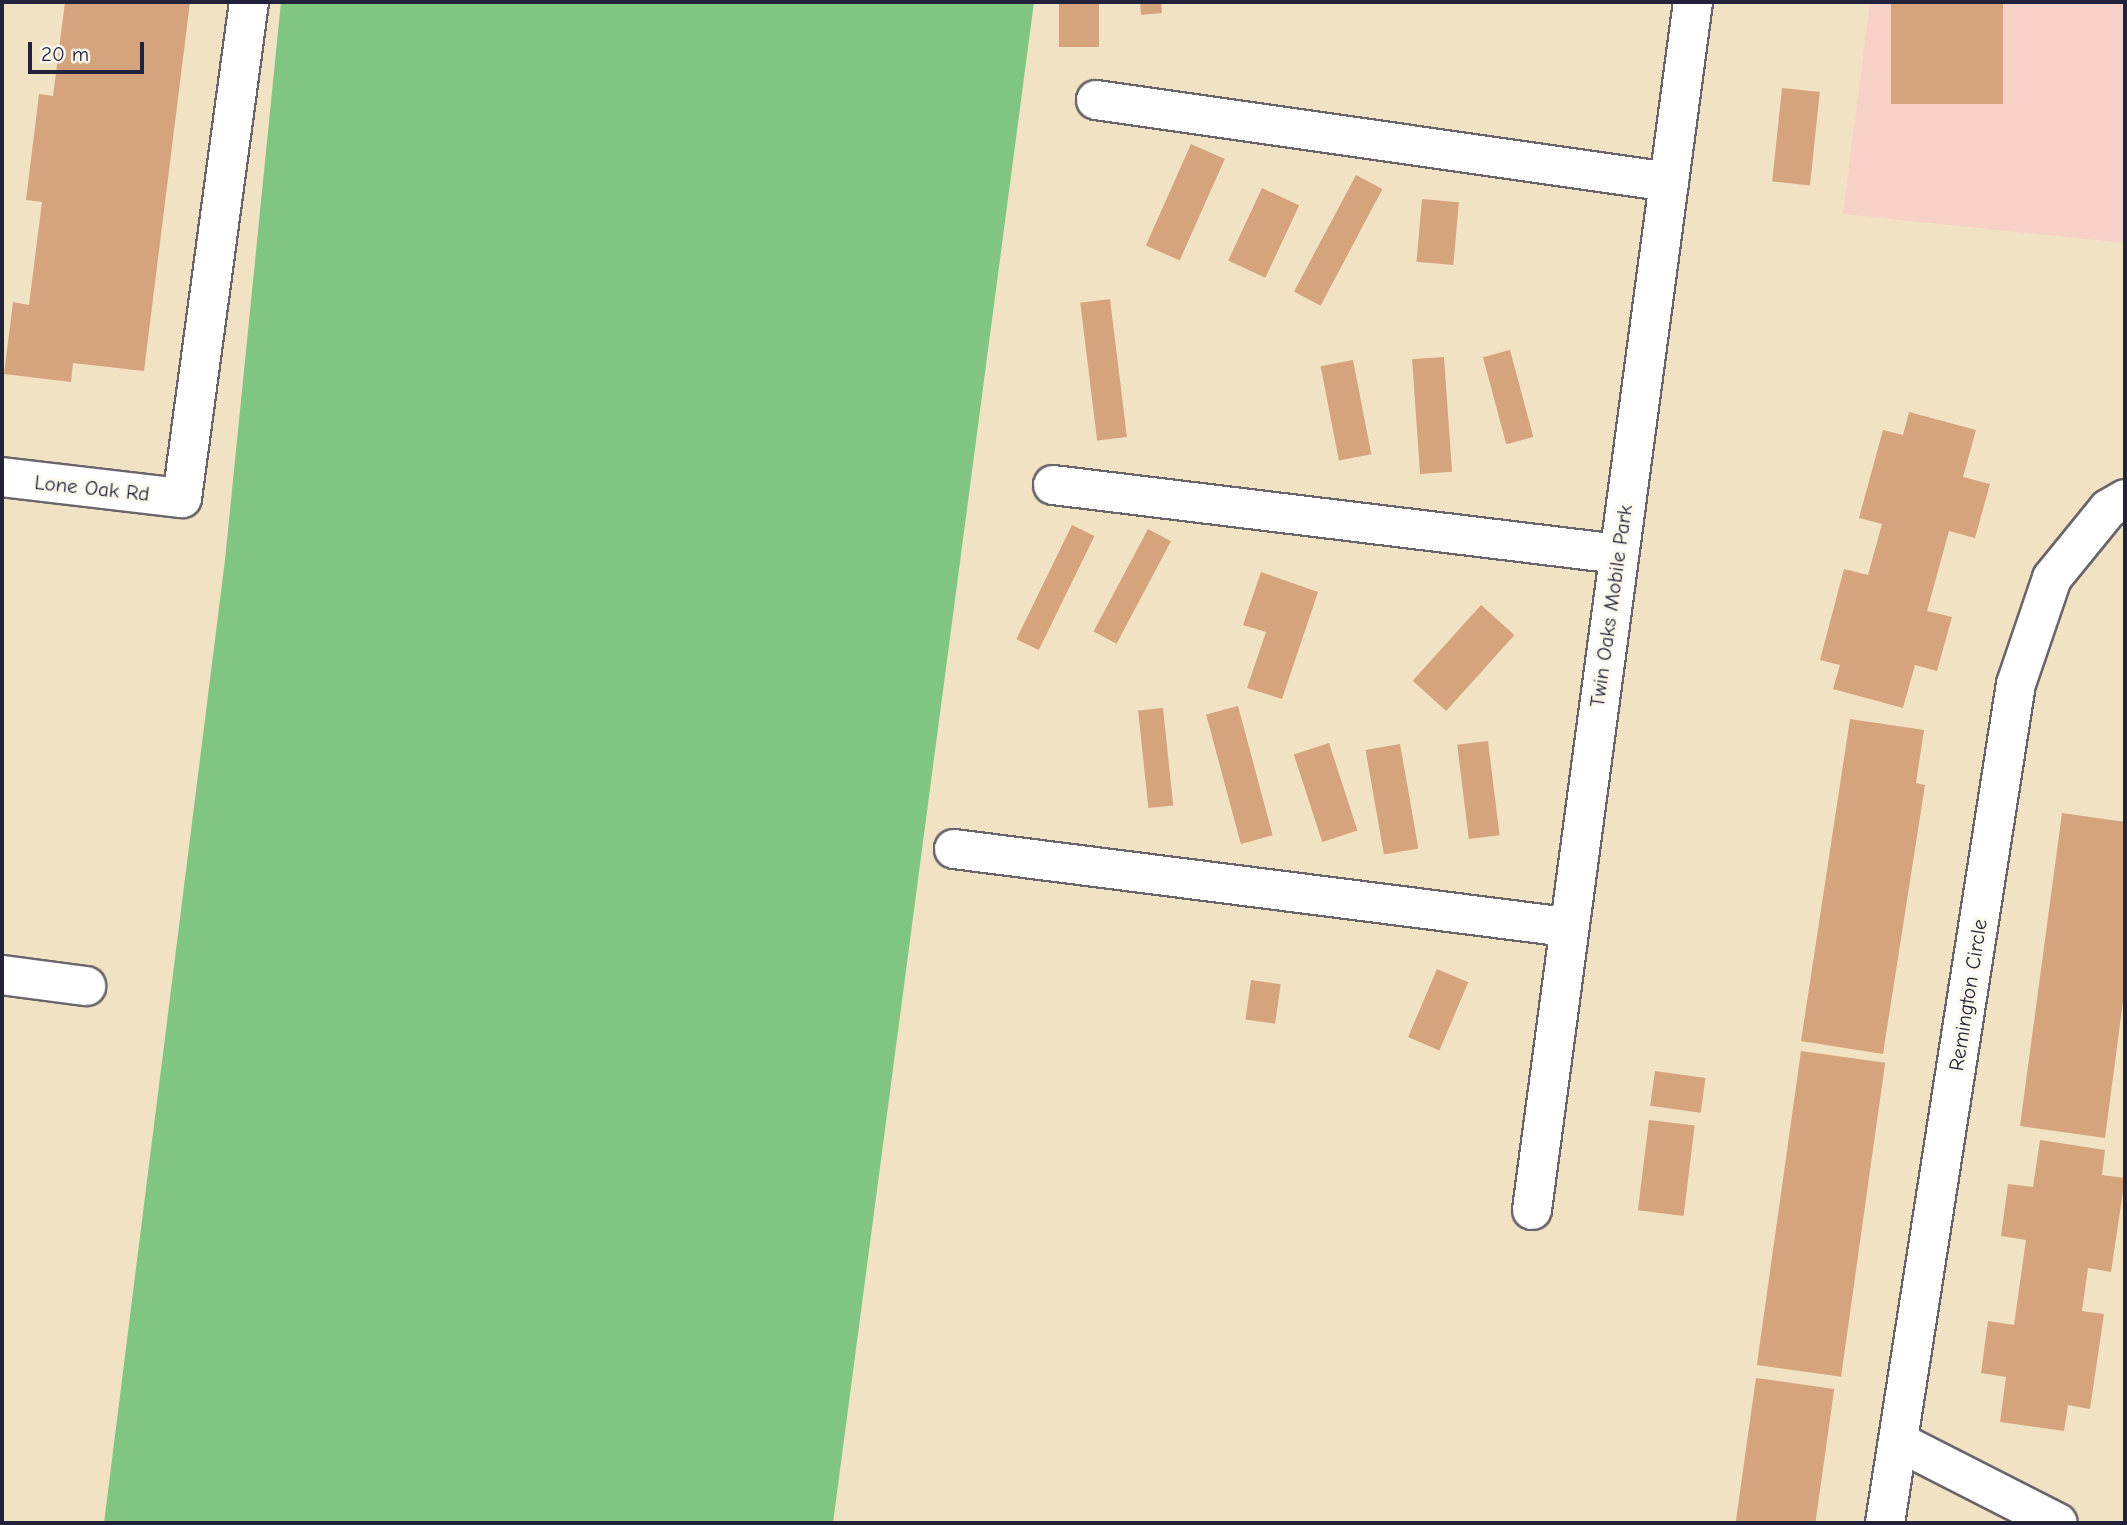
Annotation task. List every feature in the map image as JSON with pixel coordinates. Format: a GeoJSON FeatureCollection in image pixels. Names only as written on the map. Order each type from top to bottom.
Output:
{"type":"FeatureCollection","features":[{"type":"Feature","properties":{"kind":"street","name":"Lone Oak Rd"},"geometry":{"type":"LineString","coordinates":[[2,477],[182,498],[249,2]]}},
{"type":"Feature","properties":{"kind":"street","name":"Twin Oaks Mobile Park"},"geometry":{"type":"LineString","coordinates":[[1532,1210],[1566,927],[1693,2]]}},
{"type":"Feature","properties":{"kind":"street"},"geometry":{"type":"LineString","coordinates":[[1096,100],[1669,182]]}},
{"type":"Feature","properties":{"kind":"street"},"geometry":{"type":"LineString","coordinates":[[1053,485],[1618,554]]}},
{"type":"Feature","properties":{"kind":"street","name":"Remington Circle"},"geometry":{"type":"LineString","coordinates":[[1885,1523],[2016,684],[2052,578],[2108,509],[2125,499]]}},
{"type":"Feature","properties":{"kind":"street"},"geometry":{"type":"LineString","coordinates":[[954,849],[1566,927]]}},
{"type":"Feature","properties":{"kind":"street"},"geometry":{"type":"LineString","coordinates":[[2,975],[86,985]]}},
{"type":"Feature","properties":{"kind":"street"},"geometry":{"type":"LineString","coordinates":[[1899,1442],[2058,1523]]}},
{"type":"Feature","properties":{"kind":"shaded area"},"geometry":{"type":"Polygon","coordinates":[[[1870,2],[2125,2],[2125,243],[1843,214],[1870,2]]]}},
{"type":"Feature","properties":{"kind":"green space"},"geometry":{"type":"Polygon","coordinates":[[[281,2],[1034,2],[833,1523],[104,1523],[225,560],[281,2]]]}},
{"type":"Feature","properties":{"kind":"building"},"geometry":{"type":"Polygon","coordinates":[[[65,2],[190,2],[144,371],[73,363],[71,382],[4,374],[13,302],[29,305],[42,202],[26,200],[39,94],[53,96],[65,2]]]}},
{"type":"Feature","properties":{"kind":"building"},"geometry":{"type":"Polygon","coordinates":[[[1059,2],[1099,2],[1099,47],[1059,47],[1059,2]]]}},
{"type":"Feature","properties":{"kind":"building"},"geometry":{"type":"Polygon","coordinates":[[[1140,2],[1161,2],[1162,13],[1141,15],[1140,2]]]}},
{"type":"Feature","properties":{"kind":"building"},"geometry":{"type":"Polygon","coordinates":[[[1891,2],[2003,2],[2003,104],[1891,104],[1891,2]]]}},
{"type":"Feature","properties":{"kind":"building"},"geometry":{"type":"Polygon","coordinates":[[[1782,88],[1820,92],[1810,185],[1772,181],[1782,88]]]}},
{"type":"Feature","properties":{"kind":"building"},"geometry":{"type":"Polygon","coordinates":[[[1191,144],[1225,159],[1180,260],[1146,245],[1191,144]]]}},
{"type":"Feature","properties":{"kind":"building"},"geometry":{"type":"Polygon","coordinates":[[[1356,175],[1382,189],[1321,306],[1294,292],[1356,175]]]}},
{"type":"Feature","properties":{"kind":"building"},"geometry":{"type":"Polygon","coordinates":[[[1262,188],[1299,205],[1265,278],[1228,261],[1262,188]]]}},
{"type":"Feature","properties":{"kind":"building"},"geometry":{"type":"Polygon","coordinates":[[[1422,199],[1459,202],[1453,265],[1417,262],[1422,199]]]}},
{"type":"Feature","properties":{"kind":"building"},"geometry":{"type":"Polygon","coordinates":[[[1110,299],[1127,437],[1097,441],[1080,303],[1110,299]]]}},
{"type":"Feature","properties":{"kind":"building"},"geometry":{"type":"Polygon","coordinates":[[[1510,350],[1533,437],[1506,444],[1483,357],[1510,350]]]}},
{"type":"Feature","properties":{"kind":"building"},"geometry":{"type":"Polygon","coordinates":[[[1444,357],[1452,472],[1420,474],[1412,359],[1444,357]]]}},
{"type":"Feature","properties":{"kind":"building"},"geometry":{"type":"Polygon","coordinates":[[[1353,360],[1371,454],[1339,461],[1321,366],[1353,360]]]}},
{"type":"Feature","properties":{"kind":"building"},"geometry":{"type":"Polygon","coordinates":[[[1909,412],[1976,430],[1963,477],[1990,484],[1975,538],[1949,531],[1927,611],[1952,617],[1937,671],[1915,665],[1903,708],[1833,689],[1840,665],[1820,660],[1844,569],[1868,575],[1882,524],[1859,518],[1883,430],[1903,435],[1909,412]]]}},
{"type":"Feature","properties":{"kind":"building"},"geometry":{"type":"Polygon","coordinates":[[[1072,525],[1094,536],[1039,650],[1016,639],[1072,525]]]}},
{"type":"Feature","properties":{"kind":"building"},"geometry":{"type":"Polygon","coordinates":[[[1148,529],[1171,541],[1116,644],[1094,631],[1148,529]]]}},
{"type":"Feature","properties":{"kind":"building"},"geometry":{"type":"Polygon","coordinates":[[[1261,572],[1318,592],[1282,699],[1247,688],[1266,632],[1243,625],[1261,572]]]}},
{"type":"Feature","properties":{"kind":"building"},"geometry":{"type":"Polygon","coordinates":[[[1481,605],[1514,635],[1446,711],[1413,681],[1481,605]]]}},
{"type":"Feature","properties":{"kind":"building"},"geometry":{"type":"Polygon","coordinates":[[[1238,706],[1273,835],[1241,844],[1206,715],[1238,706]]]}},
{"type":"Feature","properties":{"kind":"building"},"geometry":{"type":"Polygon","coordinates":[[[1163,708],[1173,805],[1148,808],[1138,711],[1163,708]]]}},
{"type":"Feature","properties":{"kind":"building"},"geometry":{"type":"Polygon","coordinates":[[[1850,719],[1924,730],[1916,783],[1925,785],[1883,1054],[1801,1041],[1850,719]]]}},
{"type":"Feature","properties":{"kind":"building"},"geometry":{"type":"Polygon","coordinates":[[[1488,741],[1500,835],[1469,839],[1457,745],[1488,741]]]}},
{"type":"Feature","properties":{"kind":"building"},"geometry":{"type":"Polygon","coordinates":[[[1329,743],[1357,830],[1322,842],[1294,754],[1329,743]]]}},
{"type":"Feature","properties":{"kind":"building"},"geometry":{"type":"Polygon","coordinates":[[[1400,744],[1418,848],[1384,854],[1366,750],[1400,744]]]}},
{"type":"Feature","properties":{"kind":"building"},"geometry":{"type":"Polygon","coordinates":[[[2062,813],[2125,822],[2125,986],[2105,1138],[2020,1126],[2062,813]]]}},
{"type":"Feature","properties":{"kind":"building"},"geometry":{"type":"Polygon","coordinates":[[[1437,969],[1468,982],[1439,1050],[1408,1037],[1437,969]]]}},
{"type":"Feature","properties":{"kind":"building"},"geometry":{"type":"Polygon","coordinates":[[[1251,980],[1281,984],[1275,1024],[1245,1020],[1251,980]]]}},
{"type":"Feature","properties":{"kind":"building"},"geometry":{"type":"Polygon","coordinates":[[[1801,1051],[1885,1063],[1841,1377],[1757,1365],[1801,1051]]]}},
{"type":"Feature","properties":{"kind":"building"},"geometry":{"type":"Polygon","coordinates":[[[1655,1071],[1706,1078],[1701,1113],[1650,1106],[1655,1071]]]}},
{"type":"Feature","properties":{"kind":"building"},"geometry":{"type":"Polygon","coordinates":[[[1649,1120],[1695,1126],[1684,1216],[1638,1210],[1649,1120]]]}},
{"type":"Feature","properties":{"kind":"building"},"geometry":{"type":"Polygon","coordinates":[[[2040,1140],[2105,1150],[2102,1175],[2125,1178],[2111,1272],[2088,1268],[2082,1311],[2104,1314],[2090,1409],[2068,1405],[2064,1431],[2000,1422],[2006,1377],[1981,1373],[1988,1321],[2014,1325],[2026,1240],[2001,1236],[2008,1184],[2033,1187],[2040,1140]]]}},
{"type":"Feature","properties":{"kind":"building"},"geometry":{"type":"Polygon","coordinates":[[[1756,1378],[1834,1389],[1815,1523],[1736,1523],[1756,1378]]]}}]}
